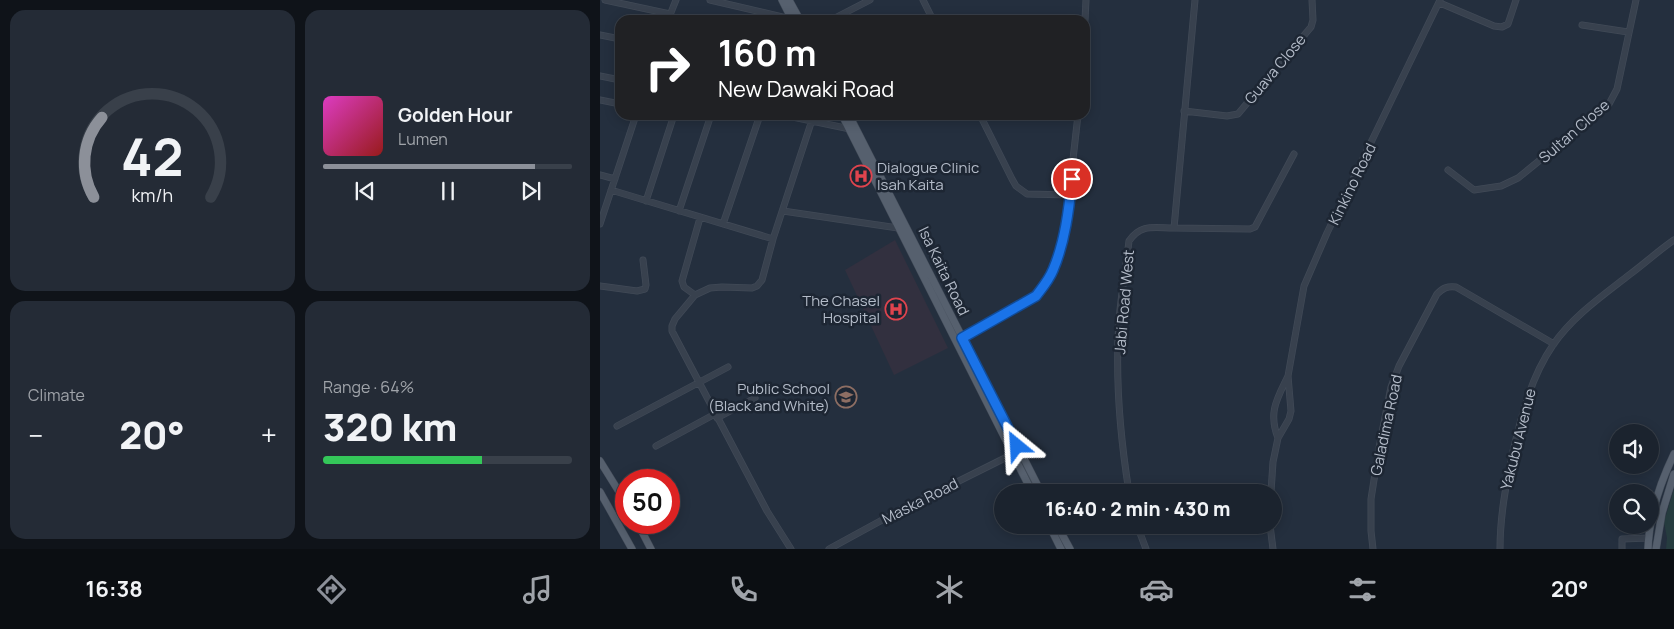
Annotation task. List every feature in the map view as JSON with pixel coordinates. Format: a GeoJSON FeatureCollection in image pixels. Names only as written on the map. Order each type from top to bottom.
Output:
{"type":"FeatureCollection","features":[{"type":"Feature","properties":{"kind":"main road"},"geometry":{"type":"LineString","coordinates":[[782,0],[789,15]]}},
{"type":"Feature","properties":{"kind":"main road"},"geometry":{"type":"LineString","coordinates":[[789,0],[797,15]]}},
{"type":"Feature","properties":{"kind":"main road","name":"Isa Kaita Road"},"geometry":{"type":"LineString","coordinates":[[845,120],[898,228],[921,264],[962,338],[1037,484]]}},
{"type":"Feature","properties":{"kind":"main road","name":"Isa Kaita Road"},"geometry":{"type":"LineString","coordinates":[[851,120],[1028,484]]}},
{"type":"Feature","properties":{"kind":"main road"},"geometry":{"type":"LineString","coordinates":[[1648,549],[1658,495],[1674,454]]}},
{"type":"Feature","properties":{"kind":"main road"},"geometry":{"type":"LineString","coordinates":[[600,461],[615,485]]}},
{"type":"Feature","properties":{"kind":"main road"},"geometry":{"type":"LineString","coordinates":[[1656,549],[1662,513],[1674,474]]}},
{"type":"Feature","properties":{"kind":"main road"},"geometry":{"type":"LineString","coordinates":[[600,492],[632,549]]}},
{"type":"Feature","properties":{"kind":"main road"},"geometry":{"type":"LineString","coordinates":[[643,534],[651,549]]}},
{"type":"Feature","properties":{"kind":"main road"},"geometry":{"type":"LineString","coordinates":[[1054,534],[1061,549]]}},
{"type":"Feature","properties":{"kind":"main road"},"geometry":{"type":"LineString","coordinates":[[1062,534],[1070,549]]}},
{"type":"Feature","properties":{"kind":"street"},"geometry":{"type":"LineString","coordinates":[[605,0],[634,3],[664,15]]}},
{"type":"Feature","properties":{"kind":"street"},"geometry":{"type":"LineString","coordinates":[[670,15],[676,0]]}},
{"type":"Feature","properties":{"kind":"street"},"geometry":{"type":"LineString","coordinates":[[710,0],[774,15]]}},
{"type":"Feature","properties":{"kind":"street"},"geometry":{"type":"LineString","coordinates":[[841,15],[870,0]]}},
{"type":"Feature","properties":{"kind":"street"},"geometry":{"type":"LineString","coordinates":[[923,0],[930,15]]}},
{"type":"Feature","properties":{"kind":"street"},"geometry":{"type":"LineString","coordinates":[[1085,15],[1086,0]]}},
{"type":"Feature","properties":{"kind":"street"},"geometry":{"type":"LineString","coordinates":[[1174,228],[1195,0]]}},
{"type":"Feature","properties":{"kind":"street","name":"Guava Close"},"geometry":{"type":"LineString","coordinates":[[1184,110],[1227,116],[1238,114],[1311,27],[1313,20],[1312,0]]}},
{"type":"Feature","properties":{"kind":"street"},"geometry":{"type":"LineString","coordinates":[[1440,1],[1494,26],[1502,27],[1508,24],[1516,0]]}},
{"type":"Feature","properties":{"kind":"street","name":"Sultan Close"},"geometry":{"type":"LineString","coordinates":[[1448,170],[1476,190],[1501,186],[1518,178],[1609,104],[1617,89],[1636,0]]}},
{"type":"Feature","properties":{"kind":"street","name":"Kinkino Road"},"geometry":{"type":"LineString","coordinates":[[1272,484],[1273,462],[1278,438],[1289,419],[1291,411],[1288,376],[1304,286],[1327,233],[1440,1]]}},
{"type":"Feature","properties":{"kind":"street"},"geometry":{"type":"LineString","coordinates":[[1582,25],[1628,32]]}},
{"type":"Feature","properties":{"kind":"street"},"geometry":{"type":"LineString","coordinates":[[600,35],[615,38]]}},
{"type":"Feature","properties":{"kind":"street"},"geometry":{"type":"LineString","coordinates":[[600,76],[615,79]]}},
{"type":"Feature","properties":{"kind":"street"},"geometry":{"type":"LineString","coordinates":[[600,100],[615,103]]}},
{"type":"Feature","properties":{"kind":"street"},"geometry":{"type":"LineString","coordinates":[[600,224],[634,120]]}},
{"type":"Feature","properties":{"kind":"street"},"geometry":{"type":"LineString","coordinates":[[646,201],[672,120]]}},
{"type":"Feature","properties":{"kind":"street"},"geometry":{"type":"LineString","coordinates":[[679,211],[709,120]]}},
{"type":"Feature","properties":{"kind":"street"},"geometry":{"type":"LineString","coordinates":[[722,224],[758,120]]}},
{"type":"Feature","properties":{"kind":"street"},"geometry":{"type":"LineString","coordinates":[[792,549],[767,511],[672,331],[672,326],[683,307],[694,295],[710,288],[752,288],[757,286],[762,280],[773,239],[812,120],[850,130]]}},
{"type":"Feature","properties":{"kind":"street"},"geometry":{"type":"LineString","coordinates":[[983,120],[1016,186],[1027,194],[1070,195]]}},
{"type":"Feature","properties":{"kind":"street"},"geometry":{"type":"LineString","coordinates":[[962,338],[1036,296],[1053,271],[1060,249],[1070,195],[1078,120]]}},
{"type":"Feature","properties":{"kind":"street","name":"Jabi Road West"},"geometry":{"type":"LineString","coordinates":[[1127,484],[1118,390],[1119,321],[1129,241],[1140,229],[1250,229],[1255,227],[1294,154]]}},
{"type":"Feature","properties":{"kind":"street"},"geometry":{"type":"LineString","coordinates":[[600,175],[615,179]]}},
{"type":"Feature","properties":{"kind":"street"},"geometry":{"type":"LineString","coordinates":[[611,190],[773,239]]}},
{"type":"Feature","properties":{"kind":"street"},"geometry":{"type":"LineString","coordinates":[[784,210],[898,228]]}},
{"type":"Feature","properties":{"kind":"street"},"geometry":{"type":"LineString","coordinates":[[694,295],[684,286],[682,281],[700,218]]}},
{"type":"Feature","properties":{"kind":"street","name":"Yakubu Avenue"},"geometry":{"type":"LineString","coordinates":[[1500,549],[1500,526],[1504,496],[1523,409],[1534,378],[1554,344],[1575,320],[1674,240]]}},
{"type":"Feature","properties":{"kind":"street"},"geometry":{"type":"LineString","coordinates":[[600,286],[637,291],[645,289],[643,260]]}},
{"type":"Feature","properties":{"kind":"street","name":"Galadima Road"},"geometry":{"type":"LineString","coordinates":[[1373,549],[1371,499],[1391,388],[1399,366],[1437,294],[1443,288],[1450,286],[1456,288],[1554,344]]}},
{"type":"Feature","properties":{"kind":"street"},"geometry":{"type":"LineString","coordinates":[[617,426],[728,367]]}},
{"type":"Feature","properties":{"kind":"street","name":"Kinkino Road"},"geometry":{"type":"LineString","coordinates":[[1278,438],[1274,428],[1273,412],[1276,400],[1288,376]]}},
{"type":"Feature","properties":{"kind":"street"},"geometry":{"type":"LineString","coordinates":[[656,446],[755,398]]}},
{"type":"Feature","properties":{"kind":"street","name":"Maska Road"},"geometry":{"type":"LineString","coordinates":[[829,549],[895,513],[1013,454]]}},
{"type":"Feature","properties":{"kind":"street"},"geometry":{"type":"LineString","coordinates":[[1140,534],[1146,549]]}},
{"type":"Feature","properties":{"kind":"street"},"geometry":{"type":"LineString","coordinates":[[1271,534],[1273,549]]}},
{"type":"Feature","properties":{"kind":"street"},"geometry":{"type":"LineString","coordinates":[[1622,549],[1622,539],[1649,538]]}},
{"type":"Feature","properties":{"kind":"shaded area","name":"The Chasel Hospital"},"geometry":{"type":"Polygon","coordinates":[[[895,240],[948,348],[894,375],[845,270],[895,240]]]}},
{"type":"Feature","properties":{"kind":"green space"},"geometry":{"type":"Polygon","coordinates":[[[1674,489],[1674,549],[1666,549],[1667,538],[1664,522],[1674,489]]]}},
{"type":"Feature","properties":{"kind":"place","name":"Dialogue Clinic Isah Kaita"},"geometry":{"type":"Point","coordinates":[861,176]}},
{"type":"Feature","properties":{"kind":"place","name":"The Chasel Hospital"},"geometry":{"type":"Point","coordinates":[896,309]}},
{"type":"Feature","properties":{"kind":"place","name":"Public School (Black and White)"},"geometry":{"type":"Point","coordinates":[846,397]}},
{"type":"Feature","properties":{"kind":"route"},"geometry":{"type":"LineString","coordinates":[[1017,446],[962,338],[1036,296],[1045,285],[1053,271],[1060,249],[1072,179]]}}]}
